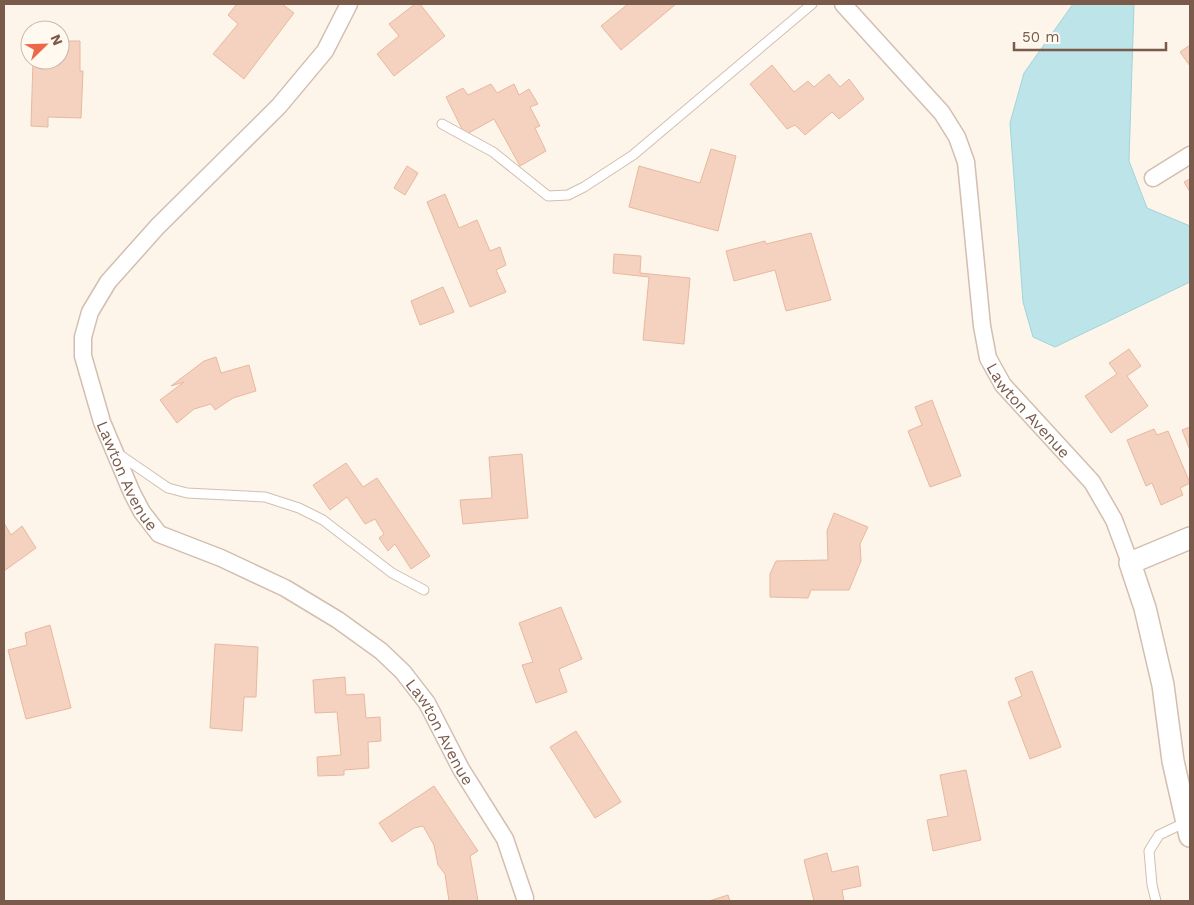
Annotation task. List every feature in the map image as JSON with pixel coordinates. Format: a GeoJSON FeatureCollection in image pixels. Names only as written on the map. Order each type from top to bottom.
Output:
{"type":"FeatureCollection","features":[{"type":"Feature","properties":{"kind":"street","name":"Lawton Avenue"},"geometry":{"type":"LineString","coordinates":[[349,4],[325,51],[279,106],[157,227],[108,282],[90,312],[83,337],[82,356],[102,422],[142,512],[159,534],[220,558],[286,588],[345,625],[381,651],[404,672],[427,703],[461,769],[504,839],[524,898]]}},
{"type":"Feature","properties":{"kind":"street","name":"Lawton Avenue"},"geometry":{"type":"LineString","coordinates":[[843,4],[942,113],[958,137],[966,162],[982,326],[988,358],[1003,385],[1092,482],[1114,520],[1145,608],[1163,685],[1173,760],[1188,829]]}},
{"type":"Feature","properties":{"kind":"street"},"geometry":{"type":"LineString","coordinates":[[1153,178],[1190,155]]}},
{"type":"Feature","properties":{"kind":"street"},"geometry":{"type":"LineString","coordinates":[[1130,563],[1190,538]]}},
{"type":"Feature","properties":{"kind":"lane"},"geometry":{"type":"LineString","coordinates":[[442,124],[493,152],[548,196],[568,195],[633,155],[812,4]]}},
{"type":"Feature","properties":{"kind":"lane"},"geometry":{"type":"LineString","coordinates":[[115,451],[168,488],[187,493],[265,497],[299,508],[323,520],[392,573],[424,590]]}},
{"type":"Feature","properties":{"kind":"lane"},"geometry":{"type":"LineString","coordinates":[[1156,901],[1152,884],[1149,851],[1159,835],[1188,829]]}},
{"type":"Feature","properties":{"kind":"water"},"geometry":{"type":"Polygon","coordinates":[[[1073,4],[1134,4],[1129,161],[1147,208],[1190,226],[1190,282],[1055,347],[1033,337],[1023,302],[1010,123],[1024,73],[1073,4]]]}},
{"type":"Feature","properties":{"kind":"building"},"geometry":{"type":"Polygon","coordinates":[[[237,4],[282,4],[294,13],[244,79],[213,54],[238,24],[228,15],[237,4]]]}},
{"type":"Feature","properties":{"kind":"building"},"geometry":{"type":"Polygon","coordinates":[[[415,4],[420,4],[445,36],[394,76],[377,54],[399,36],[389,24],[415,4]]]}},
{"type":"Feature","properties":{"kind":"building"},"geometry":{"type":"Polygon","coordinates":[[[628,4],[676,4],[621,50],[601,26],[628,4]]]}},
{"type":"Feature","properties":{"kind":"building"},"geometry":{"type":"Polygon","coordinates":[[[70,41],[80,41],[80,71],[83,71],[81,118],[48,117],[48,127],[31,126],[33,70],[70,70],[70,41]]]}},
{"type":"Feature","properties":{"kind":"building"},"geometry":{"type":"Polygon","coordinates":[[[1190,45],[1190,66],[1180,52],[1190,45]]]}},
{"type":"Feature","properties":{"kind":"building"},"geometry":{"type":"Polygon","coordinates":[[[772,65],[794,92],[808,81],[814,87],[829,74],[840,87],[849,79],[864,99],[839,119],[832,112],[805,135],[795,125],[787,129],[750,84],[772,65]]]}},
{"type":"Feature","properties":{"kind":"building"},"geometry":{"type":"Polygon","coordinates":[[[491,84],[497,93],[514,84],[519,95],[529,89],[538,104],[530,107],[540,126],[535,128],[546,151],[520,166],[494,119],[465,135],[446,97],[463,88],[468,95],[491,84]]]}},
{"type":"Feature","properties":{"kind":"building"},"geometry":{"type":"Polygon","coordinates":[[[711,149],[736,156],[718,231],[629,207],[639,166],[700,183],[711,149]]]}},
{"type":"Feature","properties":{"kind":"building"},"geometry":{"type":"Polygon","coordinates":[[[407,166],[418,173],[405,195],[394,188],[407,166]]]}},
{"type":"Feature","properties":{"kind":"building"},"geometry":{"type":"Polygon","coordinates":[[[1190,179],[1190,192],[1184,182],[1190,179]]]}},
{"type":"Feature","properties":{"kind":"building"},"geometry":{"type":"Polygon","coordinates":[[[445,194],[459,228],[477,220],[490,251],[500,247],[506,265],[496,270],[506,292],[470,307],[427,202],[445,194]]]}},
{"type":"Feature","properties":{"kind":"building"},"geometry":{"type":"Polygon","coordinates":[[[811,233],[831,300],[786,311],[775,270],[734,281],[726,251],[765,241],[766,244],[811,233]]]}},
{"type":"Feature","properties":{"kind":"building"},"geometry":{"type":"Polygon","coordinates":[[[614,254],[641,256],[640,273],[690,278],[684,344],[643,340],[649,277],[613,273],[614,254]]]}},
{"type":"Feature","properties":{"kind":"building"},"geometry":{"type":"Polygon","coordinates":[[[443,287],[454,312],[420,325],[411,301],[443,287]]]}},
{"type":"Feature","properties":{"kind":"building"},"geometry":{"type":"Polygon","coordinates":[[[1129,349],[1141,366],[1127,376],[1148,406],[1111,433],[1085,396],[1117,374],[1109,363],[1129,349]]]}},
{"type":"Feature","properties":{"kind":"building"},"geometry":{"type":"Polygon","coordinates":[[[216,357],[221,373],[249,365],[256,391],[233,398],[215,410],[211,404],[194,409],[177,423],[160,400],[184,382],[171,386],[204,361],[216,357]]]}},
{"type":"Feature","properties":{"kind":"building"},"geometry":{"type":"Polygon","coordinates":[[[932,400],[961,476],[930,487],[908,431],[922,425],[915,407],[932,400]]]}},
{"type":"Feature","properties":{"kind":"building"},"geometry":{"type":"Polygon","coordinates":[[[1190,427],[1190,450],[1182,430],[1190,427]]]}},
{"type":"Feature","properties":{"kind":"building"},"geometry":{"type":"Polygon","coordinates":[[[1154,429],[1157,435],[1168,431],[1190,483],[1180,488],[1183,495],[1161,505],[1152,483],[1146,486],[1127,440],[1154,429]]]}},
{"type":"Feature","properties":{"kind":"building"},"geometry":{"type":"Polygon","coordinates":[[[522,454],[528,518],[463,524],[460,500],[492,498],[489,457],[522,454]]]}},
{"type":"Feature","properties":{"kind":"building"},"geometry":{"type":"Polygon","coordinates":[[[346,463],[363,487],[377,478],[430,556],[411,569],[395,544],[388,551],[379,538],[384,534],[375,519],[365,524],[347,497],[330,510],[313,485],[346,463]]]}},
{"type":"Feature","properties":{"kind":"building"},"geometry":{"type":"Polygon","coordinates":[[[834,513],[868,527],[860,544],[861,561],[849,590],[811,590],[808,598],[770,597],[770,574],[776,561],[828,560],[827,531],[834,513]]]}},
{"type":"Feature","properties":{"kind":"building"},"geometry":{"type":"Polygon","coordinates":[[[4,523],[11,535],[22,526],[36,548],[4,571],[4,523]]]}},
{"type":"Feature","properties":{"kind":"building"},"geometry":{"type":"Polygon","coordinates":[[[561,607],[582,659],[559,669],[567,692],[536,703],[522,665],[533,662],[519,623],[561,607]]]}},
{"type":"Feature","properties":{"kind":"building"},"geometry":{"type":"Polygon","coordinates":[[[50,625],[71,708],[26,719],[8,650],[27,645],[25,633],[50,625]]]}},
{"type":"Feature","properties":{"kind":"building"},"geometry":{"type":"Polygon","coordinates":[[[215,644],[258,647],[256,697],[244,697],[242,731],[210,728],[215,644]]]}},
{"type":"Feature","properties":{"kind":"building"},"geometry":{"type":"Polygon","coordinates":[[[1032,671],[1061,747],[1030,759],[1008,702],[1022,696],[1015,678],[1032,671]]]}},
{"type":"Feature","properties":{"kind":"building"},"geometry":{"type":"Polygon","coordinates":[[[345,677],[346,695],[364,694],[366,718],[380,717],[381,741],[368,742],[369,768],[344,770],[344,775],[318,776],[317,757],[341,755],[337,712],[315,713],[313,680],[345,677]]]}},
{"type":"Feature","properties":{"kind":"building"},"geometry":{"type":"Polygon","coordinates":[[[576,731],[621,802],[595,818],[550,747],[576,731]]]}},
{"type":"Feature","properties":{"kind":"building"},"geometry":{"type":"Polygon","coordinates":[[[966,770],[981,840],[933,851],[927,820],[948,816],[940,775],[966,770]]]}},
{"type":"Feature","properties":{"kind":"building"},"geometry":{"type":"Polygon","coordinates":[[[434,786],[478,851],[470,856],[478,901],[449,901],[445,874],[438,865],[434,845],[423,826],[414,828],[392,842],[379,823],[434,786]]]}},
{"type":"Feature","properties":{"kind":"building"},"geometry":{"type":"Polygon","coordinates":[[[827,853],[832,872],[858,866],[861,886],[842,890],[844,901],[814,901],[804,860],[827,853]]]}},
{"type":"Feature","properties":{"kind":"building"},"geometry":{"type":"Polygon","coordinates":[[[728,895],[730,901],[709,901],[728,895]]]}}]}
